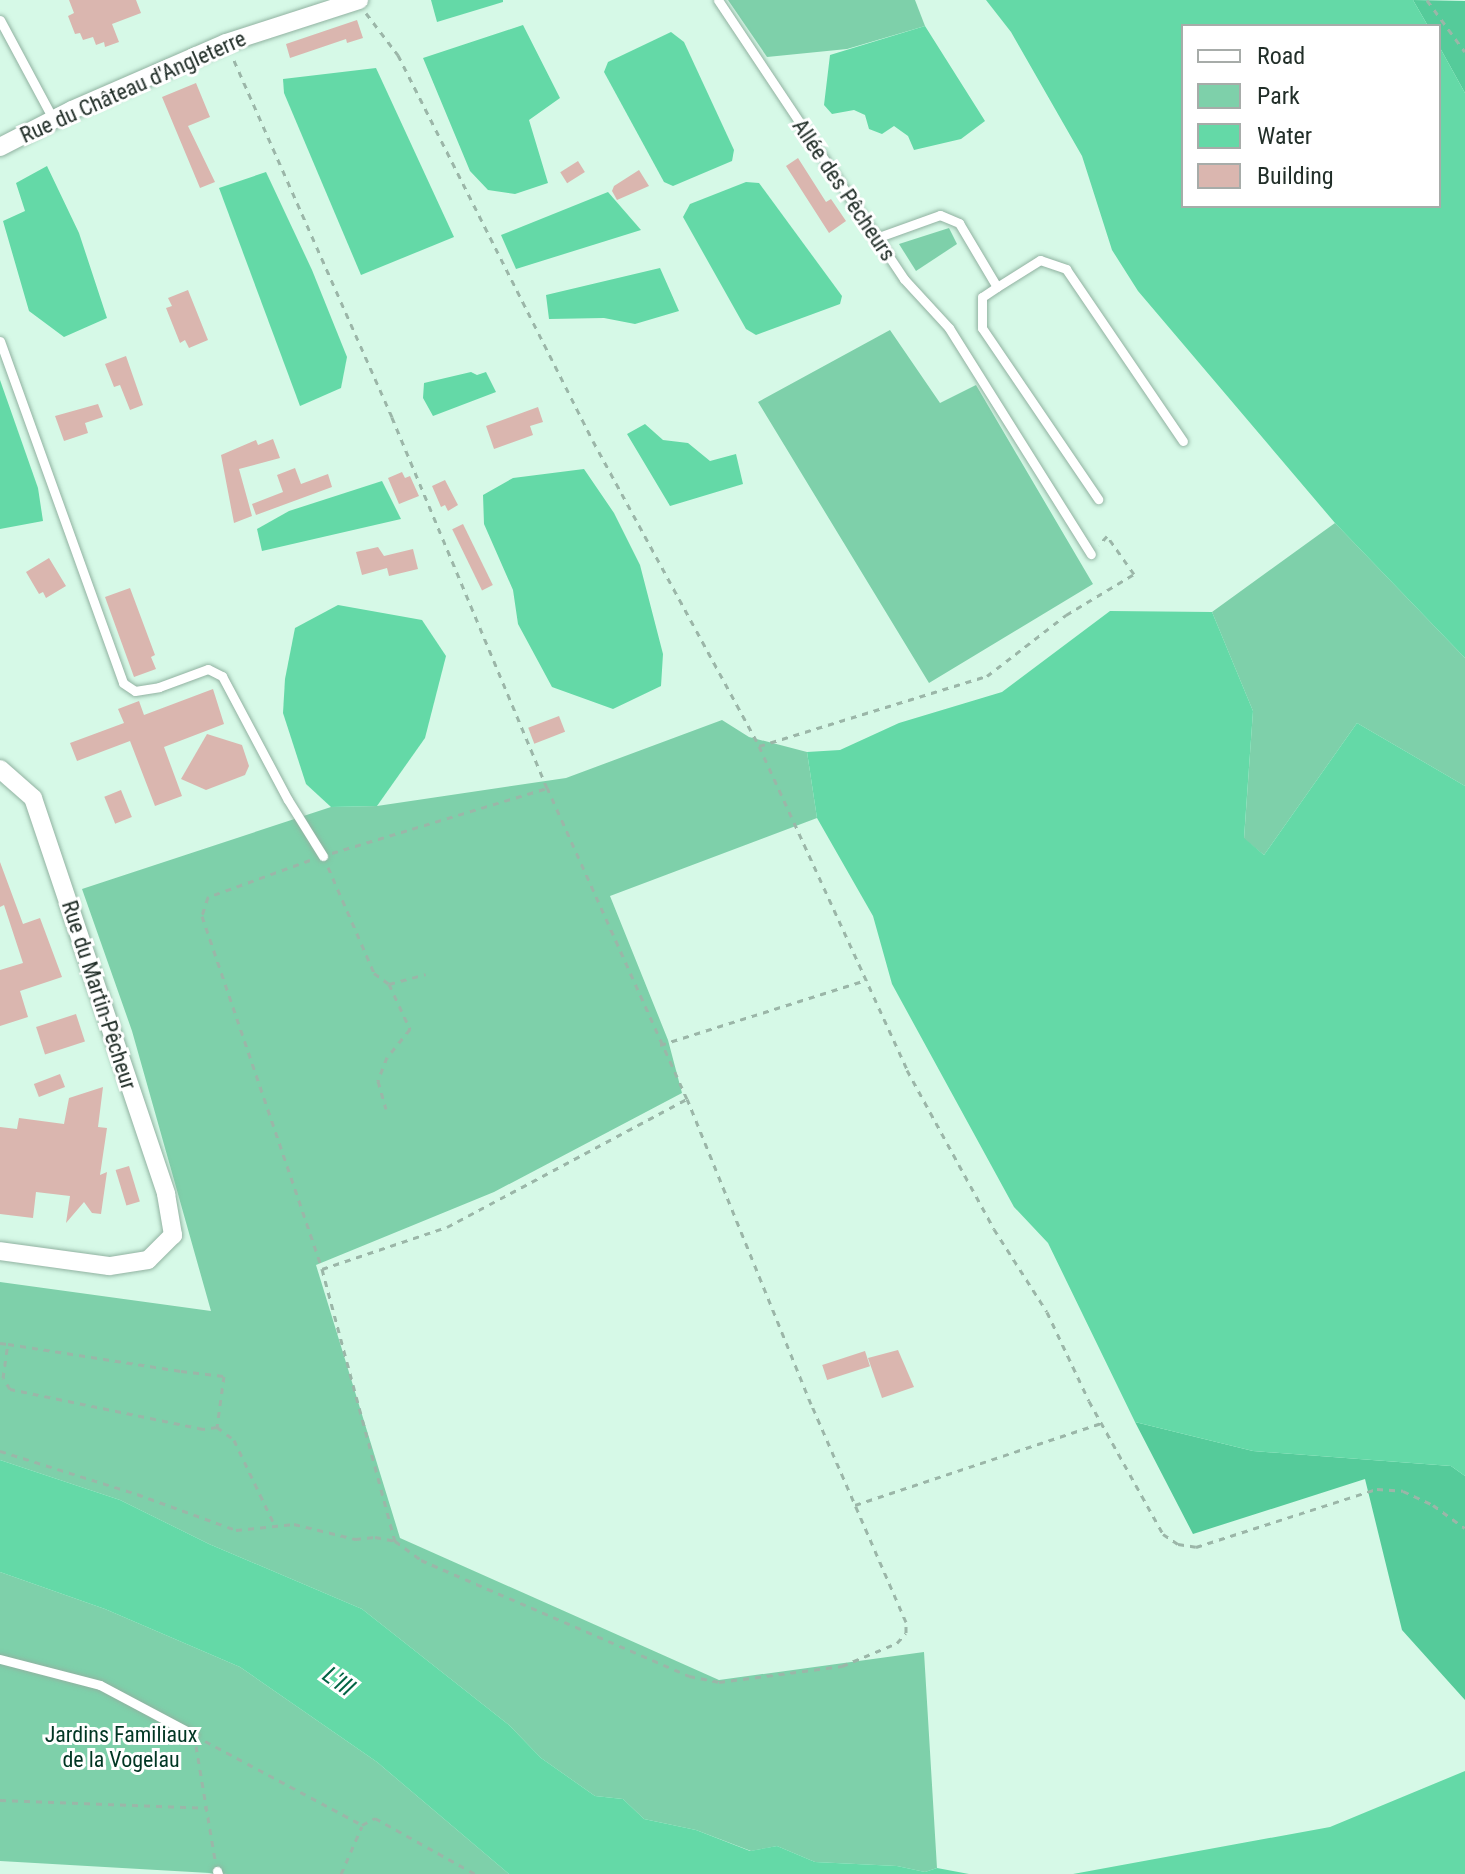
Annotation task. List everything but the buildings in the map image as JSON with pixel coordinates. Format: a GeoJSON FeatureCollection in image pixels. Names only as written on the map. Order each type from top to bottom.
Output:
{"type":"FeatureCollection","features":[{"type":"Feature","properties":{"kind":"street","name":"Rue du Château d'Angleterre"},"geometry":{"type":"LineString","coordinates":[[0,147],[226,43],[362,4]]}},
{"type":"Feature","properties":{"kind":"street","name":"Rue du Martin-Pêcheur"},"geometry":{"type":"LineString","coordinates":[[0,769],[33,798],[166,1194],[173,1235],[148,1260],[109,1266],[0,1251]]}},
{"type":"Feature","properties":{"kind":"lane","name":"Allée des Pêcheurs"},"geometry":{"type":"LineString","coordinates":[[718,0],[904,279],[949,328],[1091,554]]}},
{"type":"Feature","properties":{"kind":"lane"},"geometry":{"type":"LineString","coordinates":[[0,20],[54,120]]}},
{"type":"Feature","properties":{"kind":"lane"},"geometry":{"type":"LineString","coordinates":[[876,238],[940,215],[959,223],[997,287]]}},
{"type":"Feature","properties":{"kind":"lane"},"geometry":{"type":"LineString","coordinates":[[1098,499],[982,328],[982,297],[1040,260],[1066,269],[1183,441]]}},
{"type":"Feature","properties":{"kind":"lane"},"geometry":{"type":"LineString","coordinates":[[0,341],[123,683],[135,691],[159,687],[208,669],[222,676],[288,800],[323,856]]}},
{"type":"Feature","properties":{"kind":"lane"},"geometry":{"type":"LineString","coordinates":[[0,1659],[100,1685],[194,1735]]}},
{"type":"Feature","properties":{"kind":"path"},"geometry":{"type":"LineString","coordinates":[[1427,0],[1465,52]]}},
{"type":"Feature","properties":{"kind":"path"},"geometry":{"type":"LineString","coordinates":[[362,4],[367,18],[398,55],[593,441],[759,746],[907,1070],[950,1152],[1047,1312],[1101,1423],[1163,1534],[1178,1544],[1196,1547],[1226,1540],[1377,1489],[1403,1491],[1433,1505],[1465,1528]]}},
{"type":"Feature","properties":{"kind":"path"},"geometry":{"type":"LineString","coordinates":[[0,1451],[137,1494],[236,1530],[294,1524],[355,1539],[375,1537],[395,1541],[421,1560],[689,1676],[719,1682],[744,1681],[842,1666],[897,1643],[906,1633],[906,1622],[687,1099],[660,1045],[547,788],[392,417],[226,43]]}},
{"type":"Feature","properties":{"kind":"path"},"geometry":{"type":"LineString","coordinates":[[759,746],[987,676],[1066,615],[1134,574],[1107,536],[1091,554]]}},
{"type":"Feature","properties":{"kind":"path"},"geometry":{"type":"LineString","coordinates":[[395,1541],[322,1269],[202,916],[208,897],[323,856],[547,788]]}},
{"type":"Feature","properties":{"kind":"path"},"geometry":{"type":"LineString","coordinates":[[323,856],[374,973],[389,984],[410,1029],[387,1057],[378,1081],[386,1109]]}},
{"type":"Feature","properties":{"kind":"path"},"geometry":{"type":"LineString","coordinates":[[389,984],[426,974]]}},
{"type":"Feature","properties":{"kind":"path"},"geometry":{"type":"LineString","coordinates":[[660,1045],[866,980]]}},
{"type":"Feature","properties":{"kind":"path"},"geometry":{"type":"LineString","coordinates":[[322,1269],[447,1227],[687,1099]]}},
{"type":"Feature","properties":{"kind":"path"},"geometry":{"type":"LineString","coordinates":[[0,1343],[224,1376],[217,1427]]}},
{"type":"Feature","properties":{"kind":"path"},"geometry":{"type":"LineString","coordinates":[[8,1344],[3,1378],[10,1389],[203,1429],[217,1427],[234,1440],[275,1526]]}},
{"type":"Feature","properties":{"kind":"path"},"geometry":{"type":"LineString","coordinates":[[855,1505],[1101,1423]]}},
{"type":"Feature","properties":{"kind":"path"},"geometry":{"type":"LineString","coordinates":[[194,1735],[217,1872]]}},
{"type":"Feature","properties":{"kind":"path"},"geometry":{"type":"LineString","coordinates":[[194,1735],[362,1825]]}},
{"type":"Feature","properties":{"kind":"path"},"geometry":{"type":"LineString","coordinates":[[0,1800],[205,1808]]}},
{"type":"Feature","properties":{"kind":"path"},"geometry":{"type":"LineString","coordinates":[[341,1874],[362,1825],[375,1818],[473,1873]]}},
{"type":"Feature","properties":{"kind":"green space"},"geometry":{"type":"Polygon","coordinates":[[[728,0],[915,0],[925,26],[847,49],[767,57],[728,0]]]}},
{"type":"Feature","properties":{"kind":"green space"},"geometry":{"type":"Polygon","coordinates":[[[949,228],[957,244],[916,271],[899,244],[949,228]]]}},
{"type":"Feature","properties":{"kind":"green space"},"geometry":{"type":"Polygon","coordinates":[[[890,330],[940,403],[976,385],[1093,584],[929,683],[758,402],[890,330]]]}},
{"type":"Feature","properties":{"kind":"green space"},"geometry":{"type":"Polygon","coordinates":[[[1335,523],[1465,658],[1465,786],[1357,723],[1264,855],[1244,839],[1253,711],[1212,612],[1335,523]]]}},
{"type":"Feature","properties":{"kind":"green space"},"geometry":{"type":"Polygon","coordinates":[[[722,720],[749,737],[807,752],[817,818],[610,896],[668,1040],[682,1093],[494,1192],[316,1265],[400,1538],[719,1680],[924,1652],[937,1868],[925,1872],[897,1866],[815,1862],[777,1846],[751,1851],[696,1830],[644,1819],[623,1799],[595,1796],[541,1758],[509,1725],[362,1609],[209,1544],[120,1500],[0,1460],[0,1282],[211,1311],[132,1031],[82,889],[331,807],[377,806],[566,778],[722,720]]]}},
{"type":"Feature","properties":{"kind":"green space","name":"Jardins Familiaux de la Vogelau"},"geometry":{"type":"Polygon","coordinates":[[[0,1572],[105,1609],[240,1667],[377,1762],[509,1874],[227,1874],[0,1861],[0,1572]]]}},
{"type":"Feature","properties":{"kind":"shaded area"},"geometry":{"type":"Polygon","coordinates":[[[1413,0],[1465,1],[1465,93],[1441,50],[1441,24],[1427,24],[1413,0]]]}},
{"type":"Feature","properties":{"kind":"shaded area"},"geometry":{"type":"Polygon","coordinates":[[[1135,1422],[1253,1451],[1451,1466],[1465,1476],[1465,1700],[1402,1630],[1365,1479],[1193,1534],[1135,1422]]]}},
{"type":"Feature","properties":{"kind":"water"},"geometry":{"type":"Polygon","coordinates":[[[431,0],[503,0],[503,2],[437,22],[431,0]]]}},
{"type":"Feature","properties":{"kind":"water"},"geometry":{"type":"Polygon","coordinates":[[[986,0],[1413,0],[1427,24],[1181,24],[1181,208],[1441,208],[1441,50],[1465,93],[1465,658],[1335,523],[1138,291],[1112,250],[1082,156],[1011,32],[986,0]]]}},
{"type":"Feature","properties":{"kind":"water"},"geometry":{"type":"Polygon","coordinates":[[[523,25],[560,98],[529,120],[548,183],[515,194],[488,190],[470,171],[423,58],[523,25]]]}},
{"type":"Feature","properties":{"kind":"water"},"geometry":{"type":"Polygon","coordinates":[[[925,26],[985,121],[961,139],[914,150],[908,136],[894,126],[882,134],[869,129],[865,115],[854,110],[832,114],[824,105],[830,55],[925,26]]]}},
{"type":"Feature","properties":{"kind":"water"},"geometry":{"type":"Polygon","coordinates":[[[671,32],[684,42],[734,150],[732,161],[673,186],[664,182],[604,72],[608,62],[671,32]]]}},
{"type":"Feature","properties":{"kind":"water"},"geometry":{"type":"Polygon","coordinates":[[[376,68],[454,237],[361,275],[284,93],[283,79],[376,68]]]}},
{"type":"Feature","properties":{"kind":"water"},"geometry":{"type":"Polygon","coordinates":[[[47,166],[79,233],[107,318],[64,337],[29,311],[3,221],[25,211],[16,183],[47,166]]]}},
{"type":"Feature","properties":{"kind":"water"},"geometry":{"type":"Polygon","coordinates":[[[266,172],[312,270],[347,357],[341,388],[300,406],[219,188],[266,172]]]}},
{"type":"Feature","properties":{"kind":"water"},"geometry":{"type":"Polygon","coordinates":[[[746,182],[759,183],[842,296],[840,304],[756,335],[746,329],[683,217],[690,204],[746,182]]]}},
{"type":"Feature","properties":{"kind":"water"},"geometry":{"type":"Polygon","coordinates":[[[608,192],[641,230],[516,269],[501,235],[608,192]]]}},
{"type":"Feature","properties":{"kind":"water"},"geometry":{"type":"Polygon","coordinates":[[[660,268],[679,311],[635,324],[604,318],[549,319],[546,295],[660,268]]]}},
{"type":"Feature","properties":{"kind":"water"},"geometry":{"type":"Polygon","coordinates":[[[471,372],[477,375],[486,372],[496,392],[433,416],[423,398],[424,383],[471,372]]]}},
{"type":"Feature","properties":{"kind":"water"},"geometry":{"type":"Polygon","coordinates":[[[0,380],[38,488],[43,521],[0,529],[0,380]]]}},
{"type":"Feature","properties":{"kind":"water"},"geometry":{"type":"Polygon","coordinates":[[[645,424],[663,440],[688,443],[710,461],[736,454],[743,484],[670,506],[627,434],[645,424]]]}},
{"type":"Feature","properties":{"kind":"water"},"geometry":{"type":"Polygon","coordinates":[[[584,469],[614,513],[640,565],[663,654],[661,686],[613,709],[552,687],[518,624],[513,590],[484,524],[483,495],[513,478],[584,469]]]}},
{"type":"Feature","properties":{"kind":"water"},"geometry":{"type":"Polygon","coordinates":[[[382,481],[401,519],[262,551],[257,529],[289,511],[382,481]]]}},
{"type":"Feature","properties":{"kind":"water"},"geometry":{"type":"Polygon","coordinates":[[[338,605],[422,620],[446,656],[425,738],[377,806],[331,807],[306,784],[283,713],[285,679],[295,628],[338,605]]]}},
{"type":"Feature","properties":{"kind":"water"},"geometry":{"type":"Polygon","coordinates":[[[1110,611],[1212,612],[1253,711],[1244,838],[1264,855],[1357,723],[1465,786],[1465,1476],[1451,1466],[1253,1451],[1135,1422],[1048,1243],[1014,1207],[892,984],[873,916],[817,818],[807,752],[840,750],[899,723],[1002,692],[1110,611]]]}},
{"type":"Feature","properties":{"kind":"water","name":"L'Ill"},"geometry":{"type":"Polygon","coordinates":[[[0,1460],[120,1500],[209,1544],[362,1609],[509,1725],[541,1758],[595,1796],[623,1799],[644,1819],[696,1830],[750,1851],[777,1846],[815,1862],[897,1866],[925,1872],[937,1868],[969,1874],[509,1874],[377,1762],[240,1667],[105,1609],[0,1572],[0,1460]]]}},
{"type":"Feature","properties":{"kind":"water"},"geometry":{"type":"Polygon","coordinates":[[[1465,1771],[1465,1874],[1073,1874],[1330,1827],[1465,1771]]]}}]}
